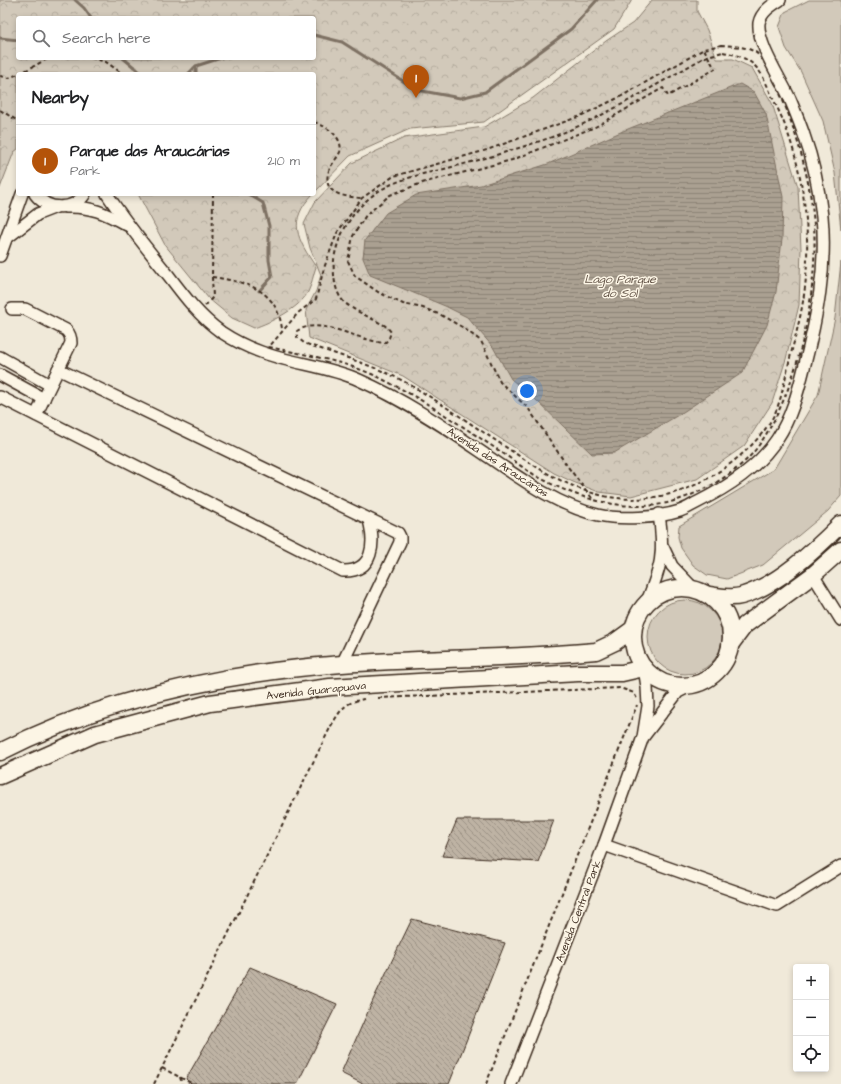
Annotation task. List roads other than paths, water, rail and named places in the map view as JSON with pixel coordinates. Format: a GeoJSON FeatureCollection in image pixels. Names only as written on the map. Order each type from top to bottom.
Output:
{"type":"FeatureCollection","features":[{"type":"Feature","properties":{"kind":"street","name":"Avenida das Araucárias"},"geometry":{"type":"LineString","coordinates":[[108,196],[128,225],[193,306],[219,330],[240,343],[264,353],[349,376],[389,393],[454,433],[526,482],[557,500],[598,515],[635,518],[681,511],[711,496],[744,475],[764,456],[778,438],[790,413],[811,341],[820,294],[823,254],[822,216],[816,178],[805,137],[791,100],[764,48],[759,24],[767,9],[780,0]]}},
{"type":"Feature","properties":{"kind":"street"},"geometry":{"type":"LineString","coordinates":[[0,256],[21,196]]}},
{"type":"Feature","properties":{"kind":"street"},"geometry":{"type":"LineString","coordinates":[[37,196],[47,204],[61,207]]}},
{"type":"Feature","properties":{"kind":"street","name":"Avenida das Araucárias"},"geometry":{"type":"LineString","coordinates":[[6,239],[38,214],[76,203],[83,196]]}},
{"type":"Feature","properties":{"kind":"street","name":"Avenida das Araucárias"},"geometry":{"type":"LineString","coordinates":[[61,207],[84,206],[128,225]]}},
{"type":"Feature","properties":{"kind":"street"},"geometry":{"type":"LineString","coordinates":[[12,309],[25,309],[70,333],[70,343],[36,415]]}},
{"type":"Feature","properties":{"kind":"street"},"geometry":{"type":"LineString","coordinates":[[0,357],[50,385]]}},
{"type":"Feature","properties":{"kind":"street"},"geometry":{"type":"LineString","coordinates":[[58,369],[398,533],[400,542],[342,664]]}},
{"type":"Feature","properties":{"kind":"street"},"geometry":{"type":"LineString","coordinates":[[0,375],[44,399]]}},
{"type":"Feature","properties":{"kind":"street"},"geometry":{"type":"LineString","coordinates":[[0,397],[343,571],[353,571],[363,566],[373,547],[373,535],[369,520]]}},
{"type":"Feature","properties":{"kind":"street"},"geometry":{"type":"LineString","coordinates":[[659,514],[663,548],[660,568],[646,604],[638,616],[633,629],[633,643],[637,656],[644,668],[654,677],[667,683],[680,685],[694,684]]}},
{"type":"Feature","properties":{"kind":"street"},"geometry":{"type":"LineString","coordinates":[[646,604],[656,595],[668,590],[682,588],[702,592],[740,596],[759,589],[784,573],[820,544],[841,524]]}},
{"type":"Feature","properties":{"kind":"street"},"geometry":{"type":"LineString","coordinates":[[643,737],[678,692],[707,678],[718,670],[726,658],[730,645],[731,631],[727,617],[719,604],[702,592],[672,566],[663,548]]}},
{"type":"Feature","properties":{"kind":"street"},"geometry":{"type":"LineString","coordinates":[[730,645],[745,624],[813,575],[841,550]]}},
{"type":"Feature","properties":{"kind":"street"},"geometry":{"type":"LineString","coordinates":[[813,575],[841,620]]}},
{"type":"Feature","properties":{"kind":"street","name":"Avenida Guarapuava"},"geometry":{"type":"LineString","coordinates":[[0,752],[28,738],[98,710],[204,682],[274,671],[342,664],[596,651],[616,642],[633,629]]}},
{"type":"Feature","properties":{"kind":"street"},"geometry":{"type":"LineString","coordinates":[[643,737],[648,706],[644,668]]}},
{"type":"Feature","properties":{"kind":"street","name":"Avenida Guarapuava"},"geometry":{"type":"LineString","coordinates":[[0,776],[95,734],[210,703],[330,687],[578,673],[622,673],[644,668]]}},
{"type":"Feature","properties":{"kind":"street","name":"Avenida Central Park"},"geometry":{"type":"LineString","coordinates":[[510,1084],[604,845],[643,737]]}},
{"type":"Feature","properties":{"kind":"street"},"geometry":{"type":"LineString","coordinates":[[604,845],[777,906],[841,866]]}},
{"type":"Feature","properties":{"kind":"water","name":"Lago Parque do Sol"},"geometry":{"type":"Polygon","coordinates":[[[740,84],[754,92],[766,114],[783,197],[782,239],[776,292],[767,325],[742,373],[680,414],[614,453],[592,454],[536,400],[511,379],[493,347],[467,317],[445,306],[370,275],[363,258],[365,240],[386,213],[416,195],[481,185],[548,164],[623,131],[740,84]]]}},
{"type":"Feature","properties":{"kind":"waterway"},"geometry":{"type":"LineString","coordinates":[[75,0],[84,8],[90,16]]}},
{"type":"Feature","properties":{"kind":"waterway"},"geometry":{"type":"LineString","coordinates":[[316,36],[342,42],[417,90],[460,98],[485,92],[571,29],[597,0]]}},
{"type":"Feature","properties":{"kind":"waterway"},"geometry":{"type":"LineString","coordinates":[[0,38],[16,40]]}},
{"type":"Feature","properties":{"kind":"waterway"},"geometry":{"type":"LineString","coordinates":[[125,60],[140,72]]}},
{"type":"Feature","properties":{"kind":"waterway"},"geometry":{"type":"LineString","coordinates":[[190,72],[196,66],[215,60]]}},
{"type":"Feature","properties":{"kind":"waterway"},"geometry":{"type":"LineString","coordinates":[[196,66],[196,72]]}},
{"type":"Feature","properties":{"kind":"waterway"},"geometry":{"type":"LineString","coordinates":[[251,196],[263,203],[269,226],[269,260],[272,277],[259,291]]}},
{"type":"Feature","properties":{"kind":"place","name":"Parque das Araucárias"},"geometry":{"type":"Point","coordinates":[416,98]}}]}
